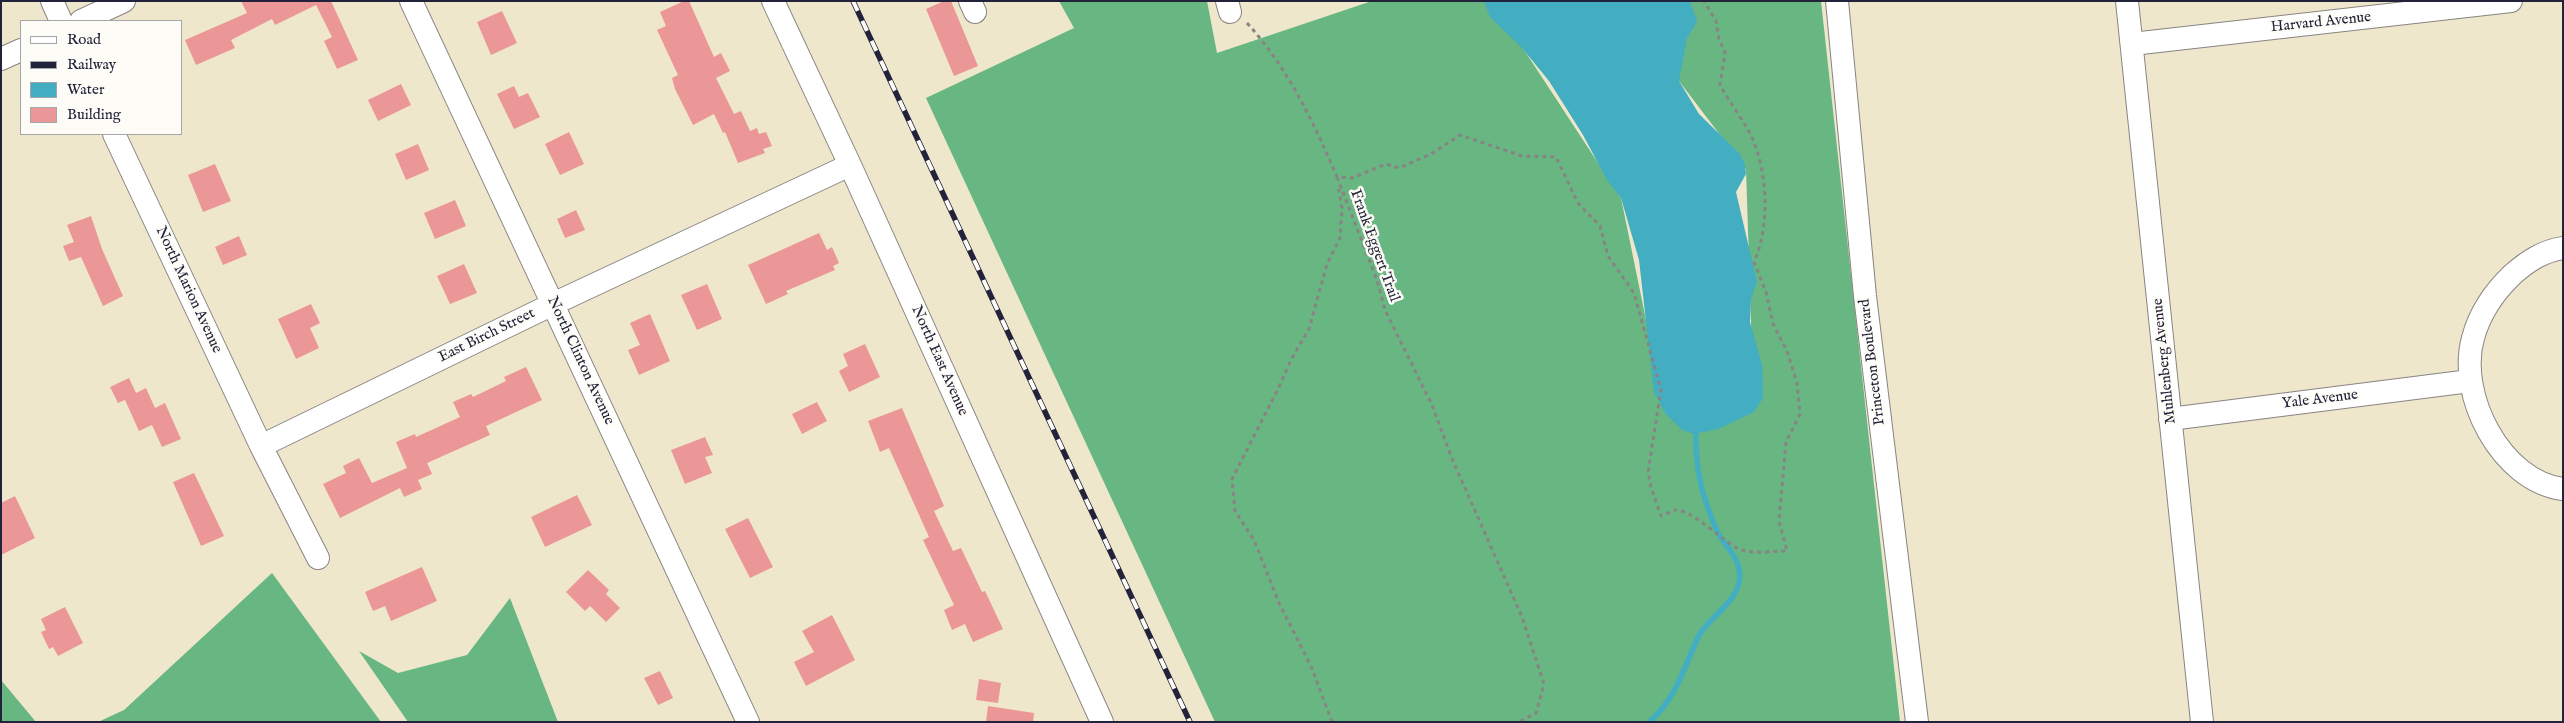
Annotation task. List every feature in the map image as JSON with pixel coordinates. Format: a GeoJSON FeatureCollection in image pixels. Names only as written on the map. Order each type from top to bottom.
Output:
{"type":"FeatureCollection","features":[{"type":"Feature","properties":{"kind":"street"},"geometry":{"type":"LineString","coordinates":[[52,1],[62,20]]}},
{"type":"Feature","properties":{"kind":"street"},"geometry":{"type":"LineString","coordinates":[[84,20],[124,1]]}},
{"type":"Feature","properties":{"kind":"street","name":"North Clinton Avenue"},"geometry":{"type":"LineString","coordinates":[[411,1],[748,722]]}},
{"type":"Feature","properties":{"kind":"street","name":"North East Avenue"},"geometry":{"type":"LineString","coordinates":[[773,1],[850,164],[1102,722]]}},
{"type":"Feature","properties":{"kind":"street","name":"Princeton Boulevard"},"geometry":{"type":"LineString","coordinates":[[1837,1],[1865,296],[1917,722]]}},
{"type":"Feature","properties":{"kind":"street","name":"Muhlenberg Avenue"},"geometry":{"type":"LineString","coordinates":[[2127,1],[2202,722]]}},
{"type":"Feature","properties":{"kind":"street","name":"Harvard Avenue"},"geometry":{"type":"LineString","coordinates":[[2132,44],[2511,1]]}},
{"type":"Feature","properties":{"kind":"street"},"geometry":{"type":"LineString","coordinates":[[1,59],[20,50]]}},
{"type":"Feature","properties":{"kind":"street","name":"North Marion Avenue"},"geometry":{"type":"LineString","coordinates":[[114,135],[261,446],[318,558]]}},
{"type":"Feature","properties":{"kind":"street","name":"East Birch Street"},"geometry":{"type":"LineString","coordinates":[[261,446],[553,304],[850,164]]}},
{"type":"Feature","properties":{"kind":"street"},"geometry":{"type":"LineString","coordinates":[[2563,248],[2552,250],[2527,262],[2503,284],[2483,309],[2472,339],[2470,381],[2487,431],[2512,463],[2539,482],[2563,489]]}},
{"type":"Feature","properties":{"kind":"street","name":"Yale Avenue"},"geometry":{"type":"LineString","coordinates":[[2170,419],[2470,381]]}},
{"type":"Feature","properties":{"kind":"path"},"geometry":{"type":"LineString","coordinates":[[1234,11],[1280,63],[1308,114],[1337,177],[1352,178],[1386,164],[1399,168],[1431,154],[1460,135],[1522,156],[1556,157],[1578,203],[1600,226],[1608,256],[1634,293],[1661,390],[1648,472],[1661,516],[1675,510],[1689,514],[1714,534],[1739,549],[1787,551],[1779,521],[1786,442],[1800,414],[1797,383],[1787,351],[1774,324],[1766,292],[1754,262],[1761,246],[1764,213],[1762,176],[1755,144],[1720,85],[1725,54],[1719,39],[1716,21],[1704,1]]}},
{"type":"Feature","properties":{"kind":"path","name":"Frank Eggert Trail"},"geometry":{"type":"LineString","coordinates":[[1332,722],[1311,666],[1278,603],[1254,540],[1235,511],[1232,479],[1292,358],[1309,329],[1327,264],[1340,238],[1342,208],[1337,177]]}},
{"type":"Feature","properties":{"kind":"path","name":"Frank Eggert Trail"},"geometry":{"type":"LineString","coordinates":[[1337,177],[1377,280],[1385,310],[1432,404],[1450,452],[1522,617],[1544,684],[1536,713],[1519,722]]}},
{"type":"Feature","properties":{"kind":"green space"},"geometry":{"type":"Polygon","coordinates":[[[1059,1],[1207,1],[1217,53],[1372,1],[1492,1],[1621,198],[1665,413],[1754,412],[1746,169],[1679,81],[1677,1],[1821,1],[1900,722],[1215,722],[926,98],[1074,28],[1059,1]]]}},
{"type":"Feature","properties":{"kind":"green space"},"geometry":{"type":"Polygon","coordinates":[[[272,573],[381,722],[98,722],[124,710],[272,573]]]}},
{"type":"Feature","properties":{"kind":"green space"},"geometry":{"type":"Polygon","coordinates":[[[510,598],[558,722],[408,722],[359,651],[398,673],[467,655],[510,598]]]}},
{"type":"Feature","properties":{"kind":"green space"},"geometry":{"type":"Polygon","coordinates":[[[1,680],[36,722],[1,722],[1,680]]]}},
{"type":"Feature","properties":{"kind":"water"},"geometry":{"type":"Polygon","coordinates":[[[1484,1],[1690,1],[1697,22],[1687,38],[1679,81],[1699,114],[1739,153],[1745,164],[1746,174],[1736,192],[1757,282],[1751,299],[1750,322],[1762,365],[1763,398],[1754,412],[1718,429],[1694,434],[1682,430],[1665,413],[1654,392],[1639,260],[1621,198],[1607,180],[1583,135],[1549,81],[1522,48],[1490,17],[1484,1]]]}},
{"type":"Feature","properties":{"kind":"building"},"geometry":{"type":"Polygon","coordinates":[[[241,1],[331,1],[358,60],[337,69],[324,41],[332,37],[316,5],[275,25],[272,19],[231,40],[235,48],[196,65],[185,40],[247,13],[241,1]]]}},
{"type":"Feature","properties":{"kind":"building"},"geometry":{"type":"Polygon","coordinates":[[[684,1],[689,1],[714,57],[721,53],[730,71],[716,78],[734,114],[741,111],[750,131],[757,128],[759,134],[766,132],[772,146],[763,149],[765,153],[738,163],[725,132],[723,133],[714,114],[693,125],[675,89],[672,78],[678,75],[657,30],[666,26],[660,12],[684,1]]]}},
{"type":"Feature","properties":{"kind":"building"},"geometry":{"type":"Polygon","coordinates":[[[944,1],[951,1],[978,66],[954,76],[926,9],[944,1]]]}},
{"type":"Feature","properties":{"kind":"building"},"geometry":{"type":"Polygon","coordinates":[[[502,11],[517,43],[491,55],[477,22],[502,11]]]}},
{"type":"Feature","properties":{"kind":"building"},"geometry":{"type":"Polygon","coordinates":[[[401,84],[411,105],[378,121],[368,100],[401,84]]]}},
{"type":"Feature","properties":{"kind":"building"},"geometry":{"type":"Polygon","coordinates":[[[514,86],[519,97],[528,93],[540,117],[514,129],[497,94],[514,86]]]}},
{"type":"Feature","properties":{"kind":"building"},"geometry":{"type":"Polygon","coordinates":[[[569,132],[584,164],[560,175],[545,144],[569,132]]]}},
{"type":"Feature","properties":{"kind":"building"},"geometry":{"type":"Polygon","coordinates":[[[418,144],[429,170],[406,180],[395,154],[418,144]]]}},
{"type":"Feature","properties":{"kind":"building"},"geometry":{"type":"Polygon","coordinates":[[[215,164],[231,201],[203,212],[188,175],[215,164]]]}},
{"type":"Feature","properties":{"kind":"building"},"geometry":{"type":"Polygon","coordinates":[[[455,200],[466,226],[435,239],[424,213],[455,200]]]}},
{"type":"Feature","properties":{"kind":"building"},"geometry":{"type":"Polygon","coordinates":[[[576,210],[585,230],[565,238],[557,219],[576,210]]]}},
{"type":"Feature","properties":{"kind":"building"},"geometry":{"type":"Polygon","coordinates":[[[91,216],[102,249],[123,296],[103,306],[81,257],[69,261],[63,246],[74,242],[67,225],[91,216]]]}},
{"type":"Feature","properties":{"kind":"building"},"geometry":{"type":"Polygon","coordinates":[[[819,233],[827,250],[832,247],[839,263],[833,266],[835,270],[786,291],[788,294],[766,304],[748,265],[819,233]]]}},
{"type":"Feature","properties":{"kind":"building"},"geometry":{"type":"Polygon","coordinates":[[[239,236],[247,255],[223,265],[215,247],[239,236]]]}},
{"type":"Feature","properties":{"kind":"building"},"geometry":{"type":"Polygon","coordinates":[[[464,264],[477,293],[450,304],[437,276],[464,264]]]}},
{"type":"Feature","properties":{"kind":"building"},"geometry":{"type":"Polygon","coordinates":[[[707,284],[722,319],[697,330],[681,295],[707,284]]]}},
{"type":"Feature","properties":{"kind":"building"},"geometry":{"type":"Polygon","coordinates":[[[311,304],[320,323],[310,328],[319,348],[296,359],[278,319],[311,304]]]}},
{"type":"Feature","properties":{"kind":"building"},"geometry":{"type":"Polygon","coordinates":[[[650,314],[670,361],[639,375],[628,350],[640,345],[630,323],[650,314]]]}},
{"type":"Feature","properties":{"kind":"building"},"geometry":{"type":"Polygon","coordinates":[[[865,344],[880,377],[849,392],[839,371],[848,366],[843,354],[865,344]]]}},
{"type":"Feature","properties":{"kind":"building"},"geometry":{"type":"Polygon","coordinates":[[[526,367],[542,400],[486,426],[490,435],[427,463],[432,474],[418,480],[422,489],[404,497],[400,488],[340,518],[323,484],[346,473],[343,466],[359,458],[372,483],[407,468],[396,442],[415,434],[416,437],[460,417],[453,402],[471,394],[473,397],[506,381],[504,377],[526,367]]]}},
{"type":"Feature","properties":{"kind":"building"},"geometry":{"type":"Polygon","coordinates":[[[129,378],[136,393],[146,388],[155,408],[165,403],[181,439],[162,447],[152,425],[139,431],[125,400],[118,403],[110,387],[129,378]]]}},
{"type":"Feature","properties":{"kind":"building"},"geometry":{"type":"Polygon","coordinates":[[[817,402],[827,421],[802,434],[792,414],[817,402]]]}},
{"type":"Feature","properties":{"kind":"building"},"geometry":{"type":"Polygon","coordinates":[[[902,408],[944,506],[934,511],[953,551],[961,548],[982,592],[985,591],[1003,629],[973,642],[965,624],[952,630],[944,610],[954,605],[923,540],[929,537],[889,448],[880,452],[868,421],[902,408]]]}},
{"type":"Feature","properties":{"kind":"building"},"geometry":{"type":"Polygon","coordinates":[[[705,437],[713,455],[705,457],[712,473],[685,484],[671,450],[705,437]]]}},
{"type":"Feature","properties":{"kind":"building"},"geometry":{"type":"Polygon","coordinates":[[[194,473],[224,536],[201,546],[173,482],[194,473]]]}},
{"type":"Feature","properties":{"kind":"building"},"geometry":{"type":"Polygon","coordinates":[[[577,495],[592,525],[545,547],[531,517],[577,495]]]}},
{"type":"Feature","properties":{"kind":"building"},"geometry":{"type":"Polygon","coordinates":[[[15,496],[35,538],[1,555],[1,503],[15,496]]]}},
{"type":"Feature","properties":{"kind":"building"},"geometry":{"type":"Polygon","coordinates":[[[748,518],[773,567],[750,578],[725,529],[748,518]]]}},
{"type":"Feature","properties":{"kind":"building"},"geometry":{"type":"Polygon","coordinates":[[[422,567],[437,601],[391,621],[385,606],[373,611],[365,592],[422,567]]]}},
{"type":"Feature","properties":{"kind":"building"},"geometry":{"type":"Polygon","coordinates":[[[588,570],[609,590],[606,594],[620,608],[606,622],[590,606],[585,611],[566,592],[588,570]]]}},
{"type":"Feature","properties":{"kind":"building"},"geometry":{"type":"Polygon","coordinates":[[[65,607],[83,643],[58,656],[53,647],[49,649],[41,632],[46,630],[41,619],[65,607]]]}},
{"type":"Feature","properties":{"kind":"building"},"geometry":{"type":"Polygon","coordinates":[[[832,615],[855,660],[806,686],[794,662],[814,652],[802,631],[832,615]]]}},
{"type":"Feature","properties":{"kind":"building"},"geometry":{"type":"Polygon","coordinates":[[[660,671],[673,698],[658,705],[644,678],[660,671]]]}},
{"type":"Feature","properties":{"kind":"building"},"geometry":{"type":"Polygon","coordinates":[[[979,679],[1001,683],[998,703],[976,700],[979,679]]]}},
{"type":"Feature","properties":{"kind":"building"},"geometry":{"type":"Polygon","coordinates":[[[988,706],[1034,713],[1033,722],[986,722],[988,706]]]}},
{"type":"Feature","properties":{"kind":"waterway"},"geometry":{"type":"LineString","coordinates":[[1649,722],[1673,693],[1702,630],[1727,604],[1739,582],[1740,575],[1737,563],[1716,529],[1700,484],[1697,465],[1696,427]]}},
{"type":"Feature","properties":{"kind":"railway"},"geometry":{"type":"LineString","coordinates":[[853,1],[1190,722]]}}]}
